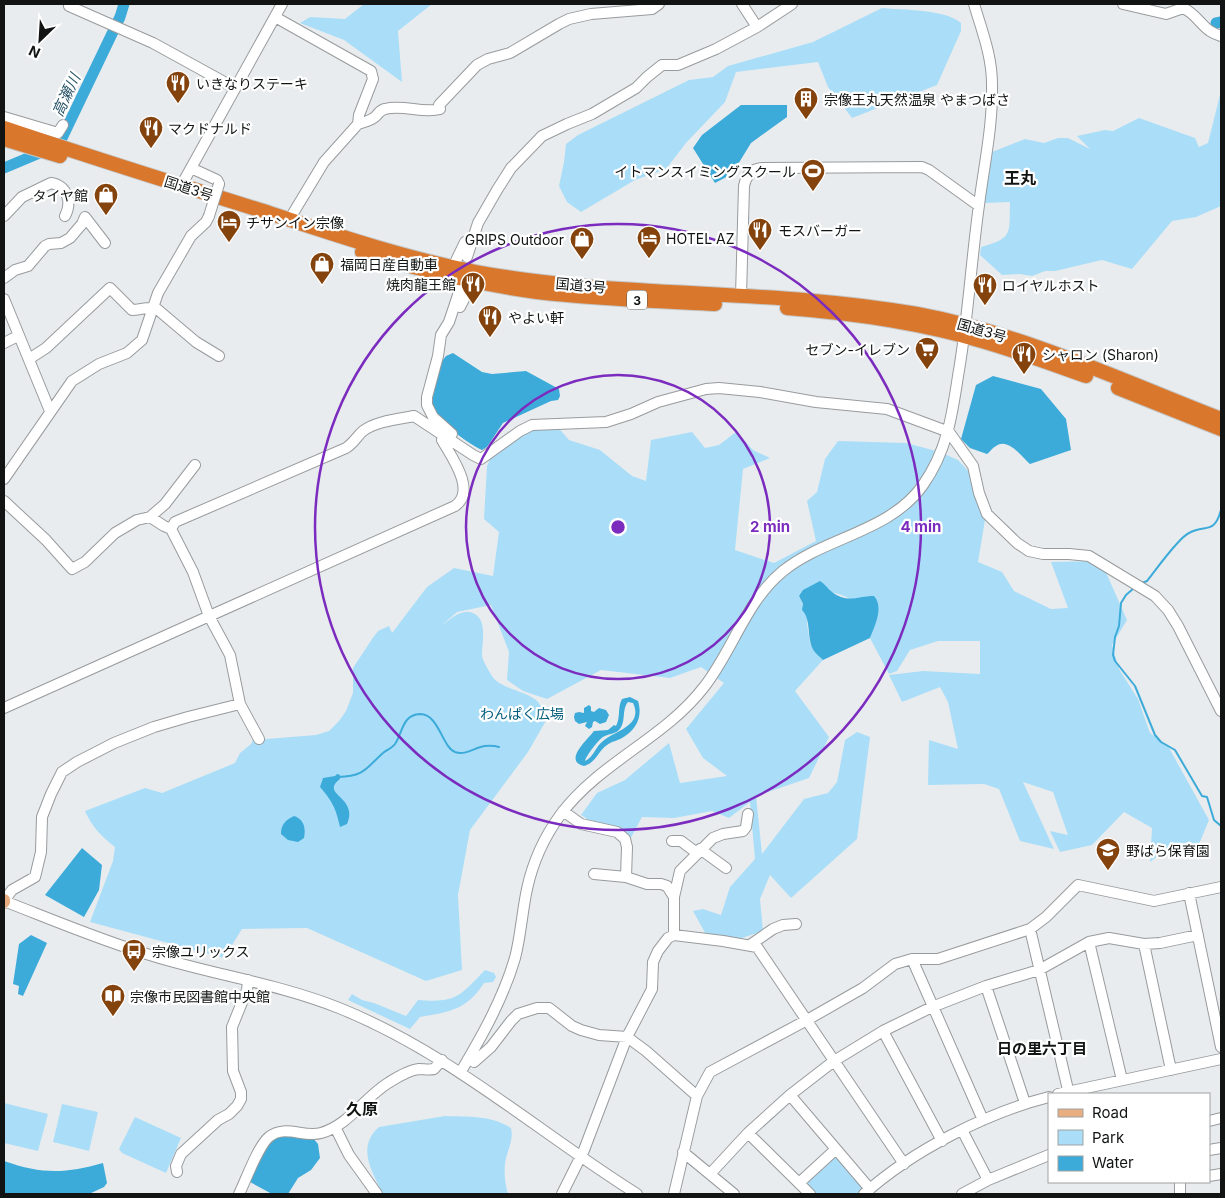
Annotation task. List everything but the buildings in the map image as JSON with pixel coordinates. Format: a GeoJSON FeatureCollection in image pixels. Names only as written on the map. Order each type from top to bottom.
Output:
{"type":"FeatureCollection","features":[{"type":"Feature","properties":{"kind":"highway","name":"国道3号"},"geometry":{"type":"LineString","coordinates":[[4,128],[38,144],[394,262],[467,284],[595,297],[841,313],[1012,338],[1198,415],[1221,429]]}},
{"type":"Feature","properties":{"kind":"highway","name":"国道3号"},"geometry":{"type":"LineString","coordinates":[[4,139],[38,144]]}},
{"type":"Feature","properties":{"kind":"highway","name":"国道3号"},"geometry":{"type":"LineString","coordinates":[[59,151],[182,186],[356,241],[453,267],[506,277],[585,286],[822,302],[890,310],[966,330]]}},
{"type":"Feature","properties":{"kind":"highway"},"geometry":{"type":"LineString","coordinates":[[1198,415],[1221,417]]}},
{"type":"Feature","properties":{"kind":"highway"},"geometry":{"type":"LineString","coordinates":[[1198,415],[1209,429],[1221,434]]}},
{"type":"Feature","properties":{"kind":"street"},"geometry":{"type":"LineString","coordinates":[[182,186],[282,4]]}},
{"type":"Feature","properties":{"kind":"street"},"geometry":{"type":"LineString","coordinates":[[289,220],[324,162],[358,124],[370,120],[380,111],[404,107],[432,111],[440,109],[439,105],[477,66],[488,58],[510,52],[569,20],[591,14],[652,9],[660,4]]}},
{"type":"Feature","properties":{"kind":"street"},"geometry":{"type":"LineString","coordinates":[[742,4],[757,27]]}},
{"type":"Feature","properties":{"kind":"street"},"geometry":{"type":"LineString","coordinates":[[466,257],[478,223],[511,168],[542,136],[592,114],[636,88],[662,65],[678,65],[723,46],[792,4]]}},
{"type":"Feature","properties":{"kind":"street"},"geometry":{"type":"LineString","coordinates":[[460,1073],[491,1019],[503,992],[520,938],[527,888],[535,861],[544,838],[563,811],[582,791],[651,738],[692,702],[726,655],[749,611],[780,574],[798,560],[866,529],[904,505],[923,485],[939,455],[949,432],[966,330],[978,206],[991,126],[992,82],[989,54],[974,4]]}},
{"type":"Feature","properties":{"kind":"street"},"geometry":{"type":"LineString","coordinates":[[1124,4],[1166,14],[1183,8],[1189,10],[1210,31],[1221,36]]}},
{"type":"Feature","properties":{"kind":"street"},"geometry":{"type":"LineString","coordinates":[[69,6],[153,43],[235,88]]}},
{"type":"Feature","properties":{"kind":"street"},"geometry":{"type":"LineString","coordinates":[[275,17],[372,71],[374,79],[359,115],[358,124]]}},
{"type":"Feature","properties":{"kind":"street"},"geometry":{"type":"LineString","coordinates":[[4,117],[58,133],[63,125]]}},
{"type":"Feature","properties":{"kind":"street"},"geometry":{"type":"LineString","coordinates":[[4,479],[72,381],[99,364],[127,353],[142,340],[158,293],[191,236],[206,222],[219,184],[217,180],[191,168]]}},
{"type":"Feature","properties":{"kind":"street"},"geometry":{"type":"LineString","coordinates":[[741,296],[744,186],[746,179],[753,170],[762,168],[922,168],[929,170],[978,206]]}},
{"type":"Feature","properties":{"kind":"street"},"geometry":{"type":"LineString","coordinates":[[4,216],[22,196],[51,183],[61,187],[66,193],[69,208],[65,216]]}},
{"type":"Feature","properties":{"kind":"street"},"geometry":{"type":"LineString","coordinates":[[453,267],[463,250],[474,218],[476,215],[483,214]]}},
{"type":"Feature","properties":{"kind":"street"},"geometry":{"type":"LineString","coordinates":[[4,278],[15,270],[28,266],[45,246],[61,243],[70,238],[82,224],[85,216],[106,243]]}},
{"type":"Feature","properties":{"kind":"street"},"geometry":{"type":"LineString","coordinates":[[467,284],[460,308],[441,335],[438,356],[427,397],[427,405],[434,417],[471,450],[473,455]]}},
{"type":"Feature","properties":{"kind":"street"},"geometry":{"type":"LineString","coordinates":[[29,359],[46,348],[110,288],[132,310],[152,307],[157,309],[196,342],[219,356]]}},
{"type":"Feature","properties":{"kind":"street"},"geometry":{"type":"LineString","coordinates":[[4,299],[50,411]]}},
{"type":"Feature","properties":{"kind":"street"},"geometry":{"type":"LineString","coordinates":[[4,343],[18,336]]}},
{"type":"Feature","properties":{"kind":"street"},"geometry":{"type":"LineString","coordinates":[[171,529],[175,522],[346,448],[353,444],[363,431],[382,423],[414,416],[481,459],[520,430],[532,425],[606,422],[631,414],[658,402],[706,389],[719,388],[760,392],[816,402],[887,409],[949,432],[973,466],[979,493],[987,514],[1028,551],[1043,554],[1089,556],[1155,596],[1168,610],[1178,626],[1221,711]]}},
{"type":"Feature","properties":{"kind":"street"},"geometry":{"type":"LineString","coordinates":[[4,708],[460,503],[464,494],[462,478],[442,440],[444,436]]}},
{"type":"Feature","properties":{"kind":"street"},"geometry":{"type":"LineString","coordinates":[[4,501],[46,540],[72,569],[85,562],[115,533],[137,520],[150,517],[165,504],[195,465]]}},
{"type":"Feature","properties":{"kind":"street"},"geometry":{"type":"LineString","coordinates":[[150,517],[171,529],[193,572],[209,616],[230,655],[240,704],[259,738]]}},
{"type":"Feature","properties":{"kind":"street"},"geometry":{"type":"LineString","coordinates":[[240,704],[154,727],[114,742],[62,772],[42,817],[41,852],[35,877],[8,888],[4,901],[153,956],[289,991],[339,1008],[394,1034],[442,1060],[580,1157],[637,1194]]}},
{"type":"Feature","properties":{"kind":"street"},"geometry":{"type":"LineString","coordinates":[[563,811],[581,824],[617,832],[625,840],[627,848],[626,877]]}},
{"type":"Feature","properties":{"kind":"street"},"geometry":{"type":"LineString","coordinates":[[674,935],[674,896],[680,871],[713,838],[723,834],[743,831],[748,814]]}},
{"type":"Feature","properties":{"kind":"street"},"geometry":{"type":"LineString","coordinates":[[672,841],[681,841],[726,868]]}},
{"type":"Feature","properties":{"kind":"street"},"geometry":{"type":"LineString","coordinates":[[594,874],[626,877],[648,884],[661,884],[667,886],[674,896]]}},
{"type":"Feature","properties":{"kind":"street"},"geometry":{"type":"LineString","coordinates":[[674,1194],[697,1096],[710,1072],[863,988],[895,964],[912,959],[938,960],[1030,929],[1046,917],[1078,885],[1154,901],[1221,886]]}},
{"type":"Feature","properties":{"kind":"street"},"geometry":{"type":"LineString","coordinates":[[1190,893],[1198,935],[1217,999],[1221,1047]]}},
{"type":"Feature","properties":{"kind":"street"},"geometry":{"type":"LineString","coordinates":[[750,945],[773,929],[783,925],[796,924]]}},
{"type":"Feature","properties":{"kind":"street"},"geometry":{"type":"LineString","coordinates":[[1030,929],[1065,1093],[1221,1059]]}},
{"type":"Feature","properties":{"kind":"street"},"geometry":{"type":"LineString","coordinates":[[562,1194],[584,1150],[626,1037],[652,989],[653,962],[658,951],[668,938],[674,935],[756,947],[904,1164]]}},
{"type":"Feature","properties":{"kind":"street"},"geometry":{"type":"LineString","coordinates":[[710,1174],[748,1133],[790,1095],[834,1061],[883,1031],[932,1007],[986,986],[1039,970],[1090,942],[1109,938],[1144,944],[1198,935]]}},
{"type":"Feature","properties":{"kind":"street"},"geometry":{"type":"LineString","coordinates":[[1090,942],[1122,1080]]}},
{"type":"Feature","properties":{"kind":"street"},"geometry":{"type":"LineString","coordinates":[[1144,944],[1170,1070]]}},
{"type":"Feature","properties":{"kind":"street"},"geometry":{"type":"LineString","coordinates":[[912,959],[983,1120]]}},
{"type":"Feature","properties":{"kind":"street"},"geometry":{"type":"LineString","coordinates":[[177,1172],[176,1166],[181,1154],[218,1120],[229,1114],[241,1099],[241,1092],[233,1071],[232,1027],[248,980]]}},
{"type":"Feature","properties":{"kind":"street"},"geometry":{"type":"LineString","coordinates":[[986,986],[1025,1103]]}},
{"type":"Feature","properties":{"kind":"street"},"geometry":{"type":"LineString","coordinates":[[468,1059],[474,1062],[491,1047],[518,1014],[537,1008],[549,1008],[572,1026],[581,1030],[599,1035],[626,1037],[646,1051],[697,1096]]}},
{"type":"Feature","properties":{"kind":"street"},"geometry":{"type":"LineString","coordinates":[[883,1031],[942,1141]]}},
{"type":"Feature","properties":{"kind":"street"},"geometry":{"type":"LineString","coordinates":[[239,1194],[263,1144],[272,1135],[285,1131],[317,1134],[335,1127],[352,1115],[376,1091],[388,1083],[412,1070],[434,1069],[442,1060]]}},
{"type":"Feature","properties":{"kind":"street"},"geometry":{"type":"LineString","coordinates":[[790,1095],[867,1192],[904,1164],[962,1130],[1025,1103],[1048,1097]]}},
{"type":"Feature","properties":{"kind":"street"},"geometry":{"type":"LineString","coordinates":[[335,1127],[348,1155],[372,1192]]}},
{"type":"Feature","properties":{"kind":"street"},"geometry":{"type":"LineString","coordinates":[[962,1130],[988,1180]]}},
{"type":"Feature","properties":{"kind":"street"},"geometry":{"type":"LineString","coordinates":[[748,1133],[810,1194]]}},
{"type":"Feature","properties":{"kind":"street"},"geometry":{"type":"LineString","coordinates":[[799,1183],[835,1150]]}},
{"type":"Feature","properties":{"kind":"street"},"geometry":{"type":"LineString","coordinates":[[683,1152],[734,1194]]}},
{"type":"Feature","properties":{"kind":"street"},"geometry":{"type":"LineString","coordinates":[[962,1194],[988,1180],[1048,1156]]}},
{"type":"Feature","properties":{"kind":"green space"},"geometry":{"type":"Polygon","coordinates":[[[364,4],[432,4],[398,31],[402,82],[344,40],[300,23],[310,17],[345,19],[364,4]]]}},
{"type":"Feature","properties":{"kind":"green space"},"geometry":{"type":"Polygon","coordinates":[[[882,8],[935,13],[954,18],[961,23],[961,31],[937,85],[852,118],[828,87],[818,62],[736,72],[725,102],[686,143],[666,169],[635,180],[581,212],[567,202],[559,186],[566,144],[578,135],[689,80],[713,77],[728,66],[813,42],[882,8]]]}},
{"type":"Feature","properties":{"kind":"green space"},"geometry":{"type":"Polygon","coordinates":[[[1221,91],[1221,206],[1196,217],[1172,221],[1132,269],[1102,260],[1055,271],[1045,271],[1032,276],[1020,274],[1002,275],[980,255],[981,247],[999,241],[1008,233],[1009,227],[1010,202],[984,203],[992,152],[1025,139],[1044,143],[1058,138],[1068,138],[1090,149],[1077,136],[1105,130],[1113,131],[1139,118],[1195,138],[1199,147],[1208,143],[1221,91]]]}},
{"type":"Feature","properties":{"kind":"green space","name":"わんぱく広場"},"geometry":{"type":"Polygon","coordinates":[[[556,425],[569,440],[600,450],[632,476],[646,481],[651,440],[692,432],[705,448],[719,445],[736,432],[753,450],[770,458],[743,469],[735,550],[774,563],[816,541],[807,501],[817,492],[825,459],[838,441],[906,443],[940,452],[958,460],[973,476],[985,520],[978,562],[1002,572],[1014,591],[1051,609],[1068,608],[1051,562],[1101,561],[1127,620],[1112,645],[1119,669],[1138,699],[1150,733],[1168,746],[1209,820],[1197,849],[1174,844],[1150,862],[1152,828],[1124,812],[1092,845],[1060,852],[1050,831],[1068,835],[1053,792],[1023,782],[1054,849],[1020,841],[999,789],[984,784],[928,785],[929,740],[958,749],[948,702],[940,687],[902,702],[889,675],[923,671],[980,674],[980,641],[938,641],[910,650],[897,671],[889,674],[870,638],[873,630],[861,609],[849,598],[811,587],[799,596],[808,617],[807,624],[810,642],[814,651],[823,660],[795,691],[829,737],[809,778],[756,796],[762,854],[804,799],[828,793],[837,782],[845,740],[857,732],[870,737],[857,839],[791,898],[770,875],[760,899],[763,931],[736,940],[709,940],[693,911],[703,909],[721,915],[730,887],[755,859],[750,802],[729,818],[712,811],[674,818],[642,817],[627,845],[581,815],[597,793],[625,780],[669,743],[680,783],[727,776],[703,758],[686,729],[724,683],[701,667],[670,678],[601,670],[547,699],[523,691],[507,680],[509,652],[491,605],[457,612],[442,625],[464,612],[473,613],[478,616],[481,620],[483,632],[482,657],[492,676],[501,684],[533,698],[539,704],[547,719],[528,752],[470,830],[458,895],[462,970],[426,981],[307,928],[242,929],[224,958],[90,922],[113,861],[115,847],[97,831],[85,811],[145,788],[162,793],[235,763],[240,753],[253,740],[316,735],[329,731],[346,711],[353,693],[353,668],[378,631],[389,626],[392,633],[427,587],[454,568],[493,576],[499,532],[484,519],[487,466],[492,455],[523,431],[556,425]]]}},
{"type":"Feature","properties":{"kind":"green space"},"geometry":{"type":"Polygon","coordinates":[[[485,970],[494,973],[496,977],[493,982],[484,983],[471,999],[457,1008],[420,1017],[410,1029],[348,1000],[352,994],[362,1000],[406,1016],[418,1000],[441,1000],[456,996],[485,970]]]}},
{"type":"Feature","properties":{"kind":"green space"},"geometry":{"type":"Polygon","coordinates":[[[4,1103],[48,1114],[38,1151],[4,1143],[4,1103]]]}},
{"type":"Feature","properties":{"kind":"green space"},"geometry":{"type":"Polygon","coordinates":[[[62,1104],[98,1112],[89,1151],[53,1142],[62,1104]]]}},
{"type":"Feature","properties":{"kind":"green space"},"geometry":{"type":"Polygon","coordinates":[[[445,1116],[487,1119],[511,1128],[511,1141],[505,1167],[505,1182],[508,1194],[383,1194],[368,1160],[368,1143],[372,1135],[379,1127],[445,1116]]]}},
{"type":"Feature","properties":{"kind":"green space"},"geometry":{"type":"Polygon","coordinates":[[[135,1117],[181,1138],[166,1173],[122,1153],[119,1149],[135,1117]]]}},
{"type":"Feature","properties":{"kind":"green space"},"geometry":{"type":"Polygon","coordinates":[[[833,1155],[837,1156],[863,1188],[860,1194],[814,1194],[804,1181],[833,1155]]]}},
{"type":"Feature","properties":{"kind":"water"},"geometry":{"type":"Polygon","coordinates":[[[741,105],[787,105],[787,117],[751,143],[732,174],[715,183],[693,148],[702,135],[741,105]]]}},
{"type":"Feature","properties":{"kind":"water"},"geometry":{"type":"Polygon","coordinates":[[[453,353],[482,372],[492,374],[526,371],[559,389],[560,396],[558,400],[551,401],[503,423],[487,447],[482,450],[452,429],[433,408],[431,401],[442,361],[446,356],[453,353]]]}},
{"type":"Feature","properties":{"kind":"water"},"geometry":{"type":"Polygon","coordinates":[[[993,376],[1041,389],[1066,419],[1071,450],[1030,464],[1014,449],[1005,444],[996,446],[987,454],[970,448],[961,439],[976,385],[993,376]]]}},
{"type":"Feature","properties":{"kind":"water"},"geometry":{"type":"Polygon","coordinates":[[[820,581],[838,596],[848,599],[874,596],[878,605],[878,616],[870,638],[823,660],[815,652],[810,641],[807,619],[802,610],[803,604],[799,596],[803,590],[820,581]]]}},
{"type":"Feature","properties":{"kind":"water"},"geometry":{"type":"Polygon","coordinates":[[[630,697],[638,701],[640,712],[635,727],[627,735],[607,745],[588,764],[584,766],[578,763],[576,755],[578,750],[594,731],[608,730],[614,725],[616,726],[622,699],[630,697]],[[628,702],[626,705],[621,728],[601,738],[585,761],[603,741],[626,727],[631,722],[635,711],[633,703],[628,702]]]}},
{"type":"Feature","properties":{"kind":"water"},"geometry":{"type":"Polygon","coordinates":[[[589,705],[591,711],[594,712],[599,708],[606,710],[609,715],[606,722],[600,724],[595,721],[589,729],[585,726],[587,722],[579,724],[575,721],[575,713],[584,713],[584,708],[589,705]]]}},
{"type":"Feature","properties":{"kind":"water"},"geometry":{"type":"Polygon","coordinates":[[[337,774],[340,775],[340,779],[335,784],[334,789],[348,807],[349,815],[347,824],[340,827],[333,805],[320,787],[323,778],[337,774]]]}},
{"type":"Feature","properties":{"kind":"water"},"geometry":{"type":"Polygon","coordinates":[[[294,816],[300,819],[305,831],[304,838],[298,842],[288,840],[281,834],[284,823],[294,816]]]}},
{"type":"Feature","properties":{"kind":"water"},"geometry":{"type":"Polygon","coordinates":[[[82,848],[102,865],[99,890],[84,917],[45,895],[82,848]]]}},
{"type":"Feature","properties":{"kind":"water"},"geometry":{"type":"Polygon","coordinates":[[[31,935],[47,943],[23,996],[18,994],[19,986],[13,984],[19,944],[31,935]]]}},
{"type":"Feature","properties":{"kind":"water"},"geometry":{"type":"Polygon","coordinates":[[[285,1135],[313,1138],[318,1144],[320,1158],[311,1170],[298,1178],[288,1194],[272,1194],[250,1182],[266,1146],[271,1140],[285,1135]]]}},
{"type":"Feature","properties":{"kind":"water"},"geometry":{"type":"Polygon","coordinates":[[[4,1161],[30,1168],[53,1171],[65,1171],[103,1163],[107,1183],[104,1187],[89,1194],[4,1194],[4,1161]]]}},
{"type":"Feature","properties":{"kind":"waterway","name":"高瀬川"},"geometry":{"type":"LineString","coordinates":[[4,168],[42,152],[62,138],[120,17],[124,4]]}},
{"type":"Feature","properties":{"kind":"waterway"},"geometry":{"type":"LineString","coordinates":[[1216,23],[1221,22]]}},
{"type":"Feature","properties":{"kind":"waterway"},"geometry":{"type":"LineString","coordinates":[[1142,583],[1147,581],[1173,547],[1184,536],[1195,530],[1212,526],[1221,510]]}},
{"type":"Feature","properties":{"kind":"waterway"},"geometry":{"type":"LineString","coordinates":[[1134,588],[1121,603],[1119,626],[1115,637],[1113,655],[1115,661],[1135,686],[1155,735],[1161,742],[1175,750],[1202,796],[1207,797],[1214,820],[1221,826]]}},
{"type":"Feature","properties":{"kind":"waterway"},"geometry":{"type":"LineString","coordinates":[[338,777],[354,775],[364,771],[394,745],[406,721],[414,715],[426,715],[432,719],[447,744],[455,752],[460,753],[485,746],[499,747]]}},
{"type":"Feature","properties":{"kind":"place","name":"いきなりステーキ"},"geometry":{"type":"Point","coordinates":[178,104]}},
{"type":"Feature","properties":{"kind":"place","name":"宗像王丸天然温泉 やまつばさ"},"geometry":{"type":"Point","coordinates":[806,120]}},
{"type":"Feature","properties":{"kind":"place","name":"マクドナルド"},"geometry":{"type":"Point","coordinates":[151,149]}},
{"type":"Feature","properties":{"kind":"place","name":"イトマンスイミングスクール"},"geometry":{"type":"Point","coordinates":[813,192]}},
{"type":"Feature","properties":{"kind":"place","name":"タイヤ館"},"geometry":{"type":"Point","coordinates":[106,216]}},
{"type":"Feature","properties":{"kind":"place","name":"チサンイン宗像"},"geometry":{"type":"Point","coordinates":[229,243]}},
{"type":"Feature","properties":{"kind":"place","name":"モスバーガー"},"geometry":{"type":"Point","coordinates":[760,251]}},
{"type":"Feature","properties":{"kind":"place","name":"HOTEL AZ"},"geometry":{"type":"Point","coordinates":[649,259]}},
{"type":"Feature","properties":{"kind":"place","name":"GRIPS Outdoor"},"geometry":{"type":"Point","coordinates":[582,260]}},
{"type":"Feature","properties":{"kind":"place","name":"福岡日産自動車"},"geometry":{"type":"Point","coordinates":[322,285]}},
{"type":"Feature","properties":{"kind":"place","name":"焼肉龍王館"},"geometry":{"type":"Point","coordinates":[473,305]}},
{"type":"Feature","properties":{"kind":"place","name":"ロイヤルホスト"},"geometry":{"type":"Point","coordinates":[985,306]}},
{"type":"Feature","properties":{"kind":"place","name":"やよい軒"},"geometry":{"type":"Point","coordinates":[490,338]}},
{"type":"Feature","properties":{"kind":"place","name":"セブン-イレブン"},"geometry":{"type":"Point","coordinates":[927,370]}},
{"type":"Feature","properties":{"kind":"place","name":"シャロン (Sharon)"},"geometry":{"type":"Point","coordinates":[1024,375]}},
{"type":"Feature","properties":{"kind":"place","name":"野ばら保育園"},"geometry":{"type":"Point","coordinates":[1108,871]}},
{"type":"Feature","properties":{"kind":"place","name":"宗像ユリックス"},"geometry":{"type":"Point","coordinates":[134,972]}},
{"type":"Feature","properties":{"kind":"place","name":"宗像市民図書館中央館"},"geometry":{"type":"Point","coordinates":[113,1017]}},
{"type":"Feature","properties":{"kind":"district","name":"王丸"},"geometry":{"type":"Point","coordinates":[1020,178]}},
{"type":"Feature","properties":{"kind":"district","name":"日の里六丁目"},"geometry":{"type":"Point","coordinates":[1042,1048]}},
{"type":"Feature","properties":{"kind":"district","name":"久原"},"geometry":{"type":"Point","coordinates":[362,1109]}}]}
